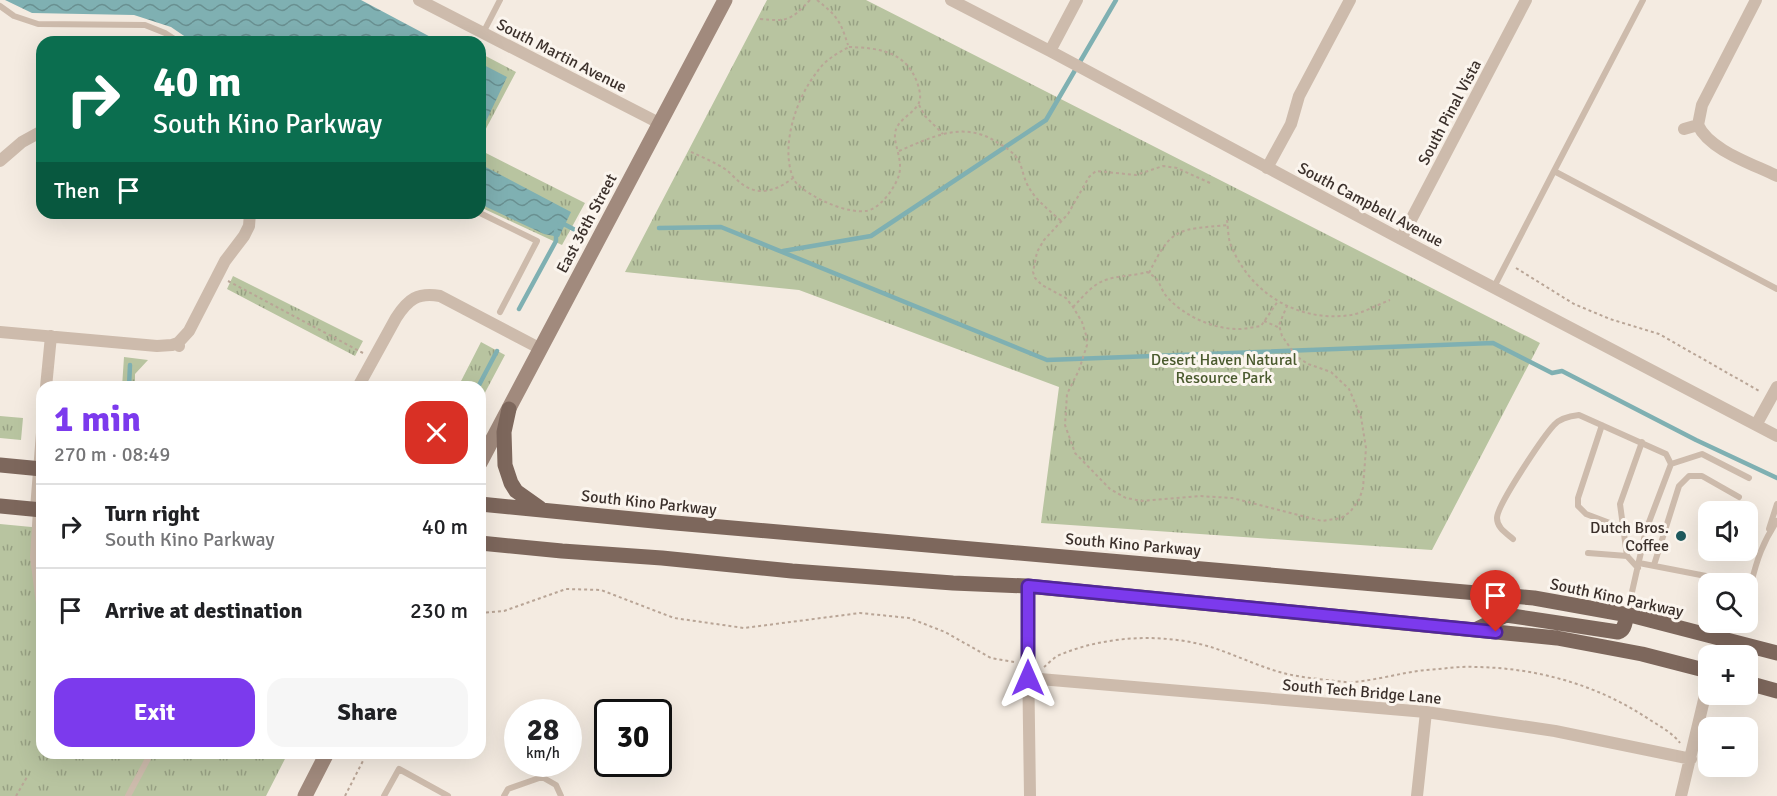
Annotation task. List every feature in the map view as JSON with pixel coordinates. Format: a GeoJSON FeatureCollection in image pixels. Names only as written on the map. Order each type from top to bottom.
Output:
{"type":"FeatureCollection","features":[{"type":"Feature","properties":{"kind":"main road","name":"East 36th Street"},"geometry":{"type":"LineString","coordinates":[[486,452],[724,0]]}},
{"type":"Feature","properties":{"kind":"main road"},"geometry":{"type":"LineString","coordinates":[[509,408],[504,432],[506,465],[511,483],[516,491],[542,510]]}},
{"type":"Feature","properties":{"kind":"main road"},"geometry":{"type":"LineString","coordinates":[[0,465],[36,469]]}},
{"type":"Feature","properties":{"kind":"main road","name":"South Kino Parkway"},"geometry":{"type":"LineString","coordinates":[[486,505],[682,524],[1533,598],[1627,615],[1777,653]]}},
{"type":"Feature","properties":{"kind":"main road"},"geometry":{"type":"LineString","coordinates":[[0,506],[36,509]]}},
{"type":"Feature","properties":{"kind":"main road"},"geometry":{"type":"LineString","coordinates":[[486,544],[792,571],[1028,586],[1557,638],[1642,654],[1698,668]]}},
{"type":"Feature","properties":{"kind":"main road"},"geometry":{"type":"LineString","coordinates":[[1475,630],[1506,615],[1618,632],[1624,628],[1627,615]]}},
{"type":"Feature","properties":{"kind":"main road"},"geometry":{"type":"LineString","coordinates":[[1758,686],[1777,691]]}},
{"type":"Feature","properties":{"kind":"main road"},"geometry":{"type":"LineString","coordinates":[[305,796],[324,759]]}},
{"type":"Feature","properties":{"kind":"street","name":"South Martin Avenue"},"geometry":{"type":"LineString","coordinates":[[419,0],[658,123]]}},
{"type":"Feature","properties":{"kind":"street","name":"South Campbell Avenue"},"geometry":{"type":"LineString","coordinates":[[951,0],[1777,436]]}},
{"type":"Feature","properties":{"kind":"street"},"geometry":{"type":"LineString","coordinates":[[1050,51],[1077,0]]}},
{"type":"Feature","properties":{"kind":"street"},"geometry":{"type":"LineString","coordinates":[[1267,168],[1291,124],[1299,96],[1350,0]]}},
{"type":"Feature","properties":{"kind":"street","name":"South Pinal Vista"},"geometry":{"type":"LineString","coordinates":[[1401,239],[1526,0]]}},
{"type":"Feature","properties":{"kind":"street"},"geometry":{"type":"LineString","coordinates":[[1756,0],[1705,98],[1699,113],[1698,125],[1708,140],[1777,174]]}},
{"type":"Feature","properties":{"kind":"street"},"geometry":{"type":"LineString","coordinates":[[1684,129],[1698,125]]}},
{"type":"Feature","properties":{"kind":"street"},"geometry":{"type":"LineString","coordinates":[[0,161],[22,142],[36,134]]}},
{"type":"Feature","properties":{"kind":"street"},"geometry":{"type":"LineString","coordinates":[[0,332],[157,346],[178,345],[189,331],[232,250],[244,236],[252,220]]}},
{"type":"Feature","properties":{"kind":"street"},"geometry":{"type":"LineString","coordinates":[[361,381],[412,293],[440,296],[541,348]]}},
{"type":"Feature","properties":{"kind":"street"},"geometry":{"type":"LineString","coordinates":[[47,381],[51,336]]}},
{"type":"Feature","properties":{"kind":"street"},"geometry":{"type":"LineString","coordinates":[[1756,425],[1774,392]]}},
{"type":"Feature","properties":{"kind":"street"},"geometry":{"type":"LineString","coordinates":[[1028,586],[1030,796]]}},
{"type":"Feature","properties":{"kind":"street","name":"South Tech Bridge Lane"},"geometry":{"type":"LineString","coordinates":[[1028,678],[1426,712],[1555,731],[1691,759]]}},
{"type":"Feature","properties":{"kind":"street"},"geometry":{"type":"LineString","coordinates":[[1681,796],[1703,705]]}},
{"type":"Feature","properties":{"kind":"street"},"geometry":{"type":"LineString","coordinates":[[1417,796],[1426,712]]}},
{"type":"Feature","properties":{"kind":"lane"},"geometry":{"type":"LineString","coordinates":[[483,33],[500,0]]}},
{"type":"Feature","properties":{"kind":"lane"},"geometry":{"type":"LineString","coordinates":[[1494,287],[1643,0]]}},
{"type":"Feature","properties":{"kind":"lane"},"geometry":{"type":"LineString","coordinates":[[0,6],[14,16],[38,24],[145,25],[170,36]]}},
{"type":"Feature","properties":{"kind":"lane"},"geometry":{"type":"LineString","coordinates":[[1554,171],[1777,289]]}},
{"type":"Feature","properties":{"kind":"lane"},"geometry":{"type":"LineString","coordinates":[[486,216],[537,241],[500,312]]}},
{"type":"Feature","properties":{"kind":"lane"},"geometry":{"type":"LineString","coordinates":[[1513,539],[1500,528],[1497,520],[1498,510],[1555,424],[1568,416],[1579,415],[1666,454],[1671,464],[1646,530],[1627,615]]}},
{"type":"Feature","properties":{"kind":"lane"},"geometry":{"type":"LineString","coordinates":[[1602,425],[1578,498],[1578,506],[1586,514],[1623,528]]}},
{"type":"Feature","properties":{"kind":"lane"},"geometry":{"type":"LineString","coordinates":[[1628,556],[1620,504],[1641,442]]}},
{"type":"Feature","properties":{"kind":"lane"},"geometry":{"type":"LineString","coordinates":[[1671,464],[1702,454],[1749,478]]}},
{"type":"Feature","properties":{"kind":"lane"},"geometry":{"type":"LineString","coordinates":[[1654,565],[1679,486],[1689,476],[1702,476],[1739,497]]}},
{"type":"Feature","properties":{"kind":"lane"},"geometry":{"type":"LineString","coordinates":[[1754,573],[1777,504]]}},
{"type":"Feature","properties":{"kind":"lane"},"geometry":{"type":"LineString","coordinates":[[1767,535],[1777,521]]}},
{"type":"Feature","properties":{"kind":"lane"},"geometry":{"type":"LineString","coordinates":[[36,532],[33,556],[36,570]]}},
{"type":"Feature","properties":{"kind":"lane"},"geometry":{"type":"LineString","coordinates":[[1588,553],[1628,556],[1638,565],[1654,565],[1698,574]]}},
{"type":"Feature","properties":{"kind":"lane"},"geometry":{"type":"LineString","coordinates":[[128,796],[148,759]]}},
{"type":"Feature","properties":{"kind":"lane"},"geometry":{"type":"LineString","coordinates":[[384,796],[399,769],[448,796]]}},
{"type":"Feature","properties":{"kind":"lane"},"geometry":{"type":"LineString","coordinates":[[504,796],[508,789],[542,777],[556,785],[561,796]]}},
{"type":"Feature","properties":{"kind":"path"},"geometry":{"type":"LineString","coordinates":[[760,19],[779,21],[795,15],[810,0]]}},
{"type":"Feature","properties":{"kind":"path"},"geometry":{"type":"LineString","coordinates":[[816,0],[832,12],[842,26],[849,46]]}},
{"type":"Feature","properties":{"kind":"path"},"geometry":{"type":"LineString","coordinates":[[919,105],[900,122],[895,134],[900,158],[899,174],[879,205],[867,211],[848,210],[818,199],[802,189],[793,178],[789,156],[789,134],[799,102],[816,72],[830,57],[849,46],[876,48],[901,58],[916,77],[921,93],[919,105],[925,116],[943,134]]}},
{"type":"Feature","properties":{"kind":"path"},"geometry":{"type":"LineString","coordinates":[[898,151],[938,134],[964,131],[986,136],[1007,148],[1018,159],[1027,184],[1037,200],[1061,221]]}},
{"type":"Feature","properties":{"kind":"path"},"geometry":{"type":"LineString","coordinates":[[691,152],[726,170],[743,185],[757,192],[783,186],[793,178]]}},
{"type":"Feature","properties":{"kind":"path"},"geometry":{"type":"LineString","coordinates":[[1210,183],[1177,168],[1163,166],[1136,176],[1096,171],[1089,177],[1068,214],[1044,240],[1037,252],[1033,272],[1035,278],[1042,285],[1066,298],[1082,321],[1086,335],[1087,345],[1079,370],[1067,394],[1065,425],[1076,453],[1110,489],[1126,498],[1142,501],[1199,496],[1232,498],[1322,521],[1341,518],[1350,512],[1359,500],[1363,488],[1366,448],[1361,417],[1349,389],[1331,372],[1308,364],[1296,356],[1282,336],[1279,325],[1287,306]]}},
{"type":"Feature","properties":{"kind":"path"},"geometry":{"type":"LineString","coordinates":[[1227,220],[1229,242],[1245,271],[1264,293],[1287,306],[1319,316],[1352,315],[1390,300]]}},
{"type":"Feature","properties":{"kind":"path"},"geometry":{"type":"LineString","coordinates":[[1149,273],[1169,238],[1187,229],[1228,225]]}},
{"type":"Feature","properties":{"kind":"path"},"geometry":{"type":"LineString","coordinates":[[1506,262],[1574,304],[1610,319],[1659,334],[1774,392]]}},
{"type":"Feature","properties":{"kind":"path"},"geometry":{"type":"LineString","coordinates":[[1073,307],[1104,280],[1147,272],[1156,277],[1166,296],[1182,310],[1212,325],[1238,329],[1261,326],[1278,301]]}},
{"type":"Feature","properties":{"kind":"path"},"geometry":{"type":"LineString","coordinates":[[218,275],[374,358]]}},
{"type":"Feature","properties":{"kind":"path"},"geometry":{"type":"LineString","coordinates":[[1264,321],[1280,328]]}},
{"type":"Feature","properties":{"kind":"path"},"geometry":{"type":"LineString","coordinates":[[486,612],[504,611],[566,589],[601,590],[674,618],[744,628],[860,614],[909,618],[945,633],[992,658],[1044,667],[1060,654],[1097,643],[1147,638],[1195,643],[1286,674],[1349,682],[1423,670],[1465,667],[1515,669],[1540,673],[1607,695],[1666,730],[1676,737],[1679,743]]}},
{"type":"Feature","properties":{"kind":"path"},"geometry":{"type":"LineString","coordinates":[[345,796],[364,759]]}},
{"type":"Feature","properties":{"kind":"path"},"geometry":{"type":"LineString","coordinates":[[16,796],[27,777]]}},
{"type":"Feature","properties":{"kind":"green space","name":"Desert Haven Natural Resource Park"},"geometry":{"type":"Polygon","coordinates":[[[767,0],[866,0],[1540,343],[1432,550],[1041,523],[1059,387],[799,290],[625,272],[767,0]]]}},
{"type":"Feature","properties":{"kind":"green space"},"geometry":{"type":"Polygon","coordinates":[[[486,56],[516,72],[486,129],[486,56]]]}},
{"type":"Feature","properties":{"kind":"green space"},"geometry":{"type":"Polygon","coordinates":[[[486,153],[585,203],[562,245],[486,210],[486,153]]]}},
{"type":"Feature","properties":{"kind":"green space"},"geometry":{"type":"Polygon","coordinates":[[[233,276],[363,341],[355,356],[227,289],[233,276]]]}},
{"type":"Feature","properties":{"kind":"green space"},"geometry":{"type":"Polygon","coordinates":[[[481,342],[505,355],[486,391],[486,381],[461,381],[481,342]]]}},
{"type":"Feature","properties":{"kind":"green space"},"geometry":{"type":"Polygon","coordinates":[[[124,357],[148,360],[135,374],[135,381],[122,381],[124,357]]]}},
{"type":"Feature","properties":{"kind":"green space"},"geometry":{"type":"Polygon","coordinates":[[[0,416],[23,418],[21,440],[0,438],[0,416]]]}},
{"type":"Feature","properties":{"kind":"green space"},"geometry":{"type":"Polygon","coordinates":[[[0,524],[36,527],[36,759],[285,759],[266,796],[0,796],[0,524]]]}},
{"type":"Feature","properties":{"kind":"water"},"geometry":{"type":"Polygon","coordinates":[[[5,0],[361,0],[429,36],[184,36],[171,27],[134,15],[32,13],[5,0]]]}},
{"type":"Feature","properties":{"kind":"water"},"geometry":{"type":"Polygon","coordinates":[[[486,66],[507,77],[486,121],[486,66]]]}},
{"type":"Feature","properties":{"kind":"water"},"geometry":{"type":"Polygon","coordinates":[[[486,167],[571,212],[559,237],[544,234],[486,207],[486,167]]]}},
{"type":"Feature","properties":{"kind":"waterway"},"geometry":{"type":"LineString","coordinates":[[783,251],[871,236],[1046,120],[1116,0]]}},
{"type":"Feature","properties":{"kind":"waterway"},"geometry":{"type":"LineString","coordinates":[[560,222],[579,232]]}},
{"type":"Feature","properties":{"kind":"waterway"},"geometry":{"type":"LineString","coordinates":[[659,228],[721,227],[1047,360],[1493,343],[1552,373],[1562,371],[1696,440],[1777,478]]}},
{"type":"Feature","properties":{"kind":"waterway"},"geometry":{"type":"LineString","coordinates":[[519,309],[556,241],[556,231]]}},
{"type":"Feature","properties":{"kind":"waterway"},"geometry":{"type":"LineString","coordinates":[[481,381],[497,351]]}},
{"type":"Feature","properties":{"kind":"waterway"},"geometry":{"type":"LineString","coordinates":[[129,381],[130,365]]}},
{"type":"Feature","properties":{"kind":"place","name":"Dutch Bros. Coffee"},"geometry":{"type":"Point","coordinates":[1681,536]}},
{"type":"Feature","properties":{"kind":"route"},"geometry":{"type":"LineString","coordinates":[[1028,678],[1028,586],[1496,632]]}}]}
